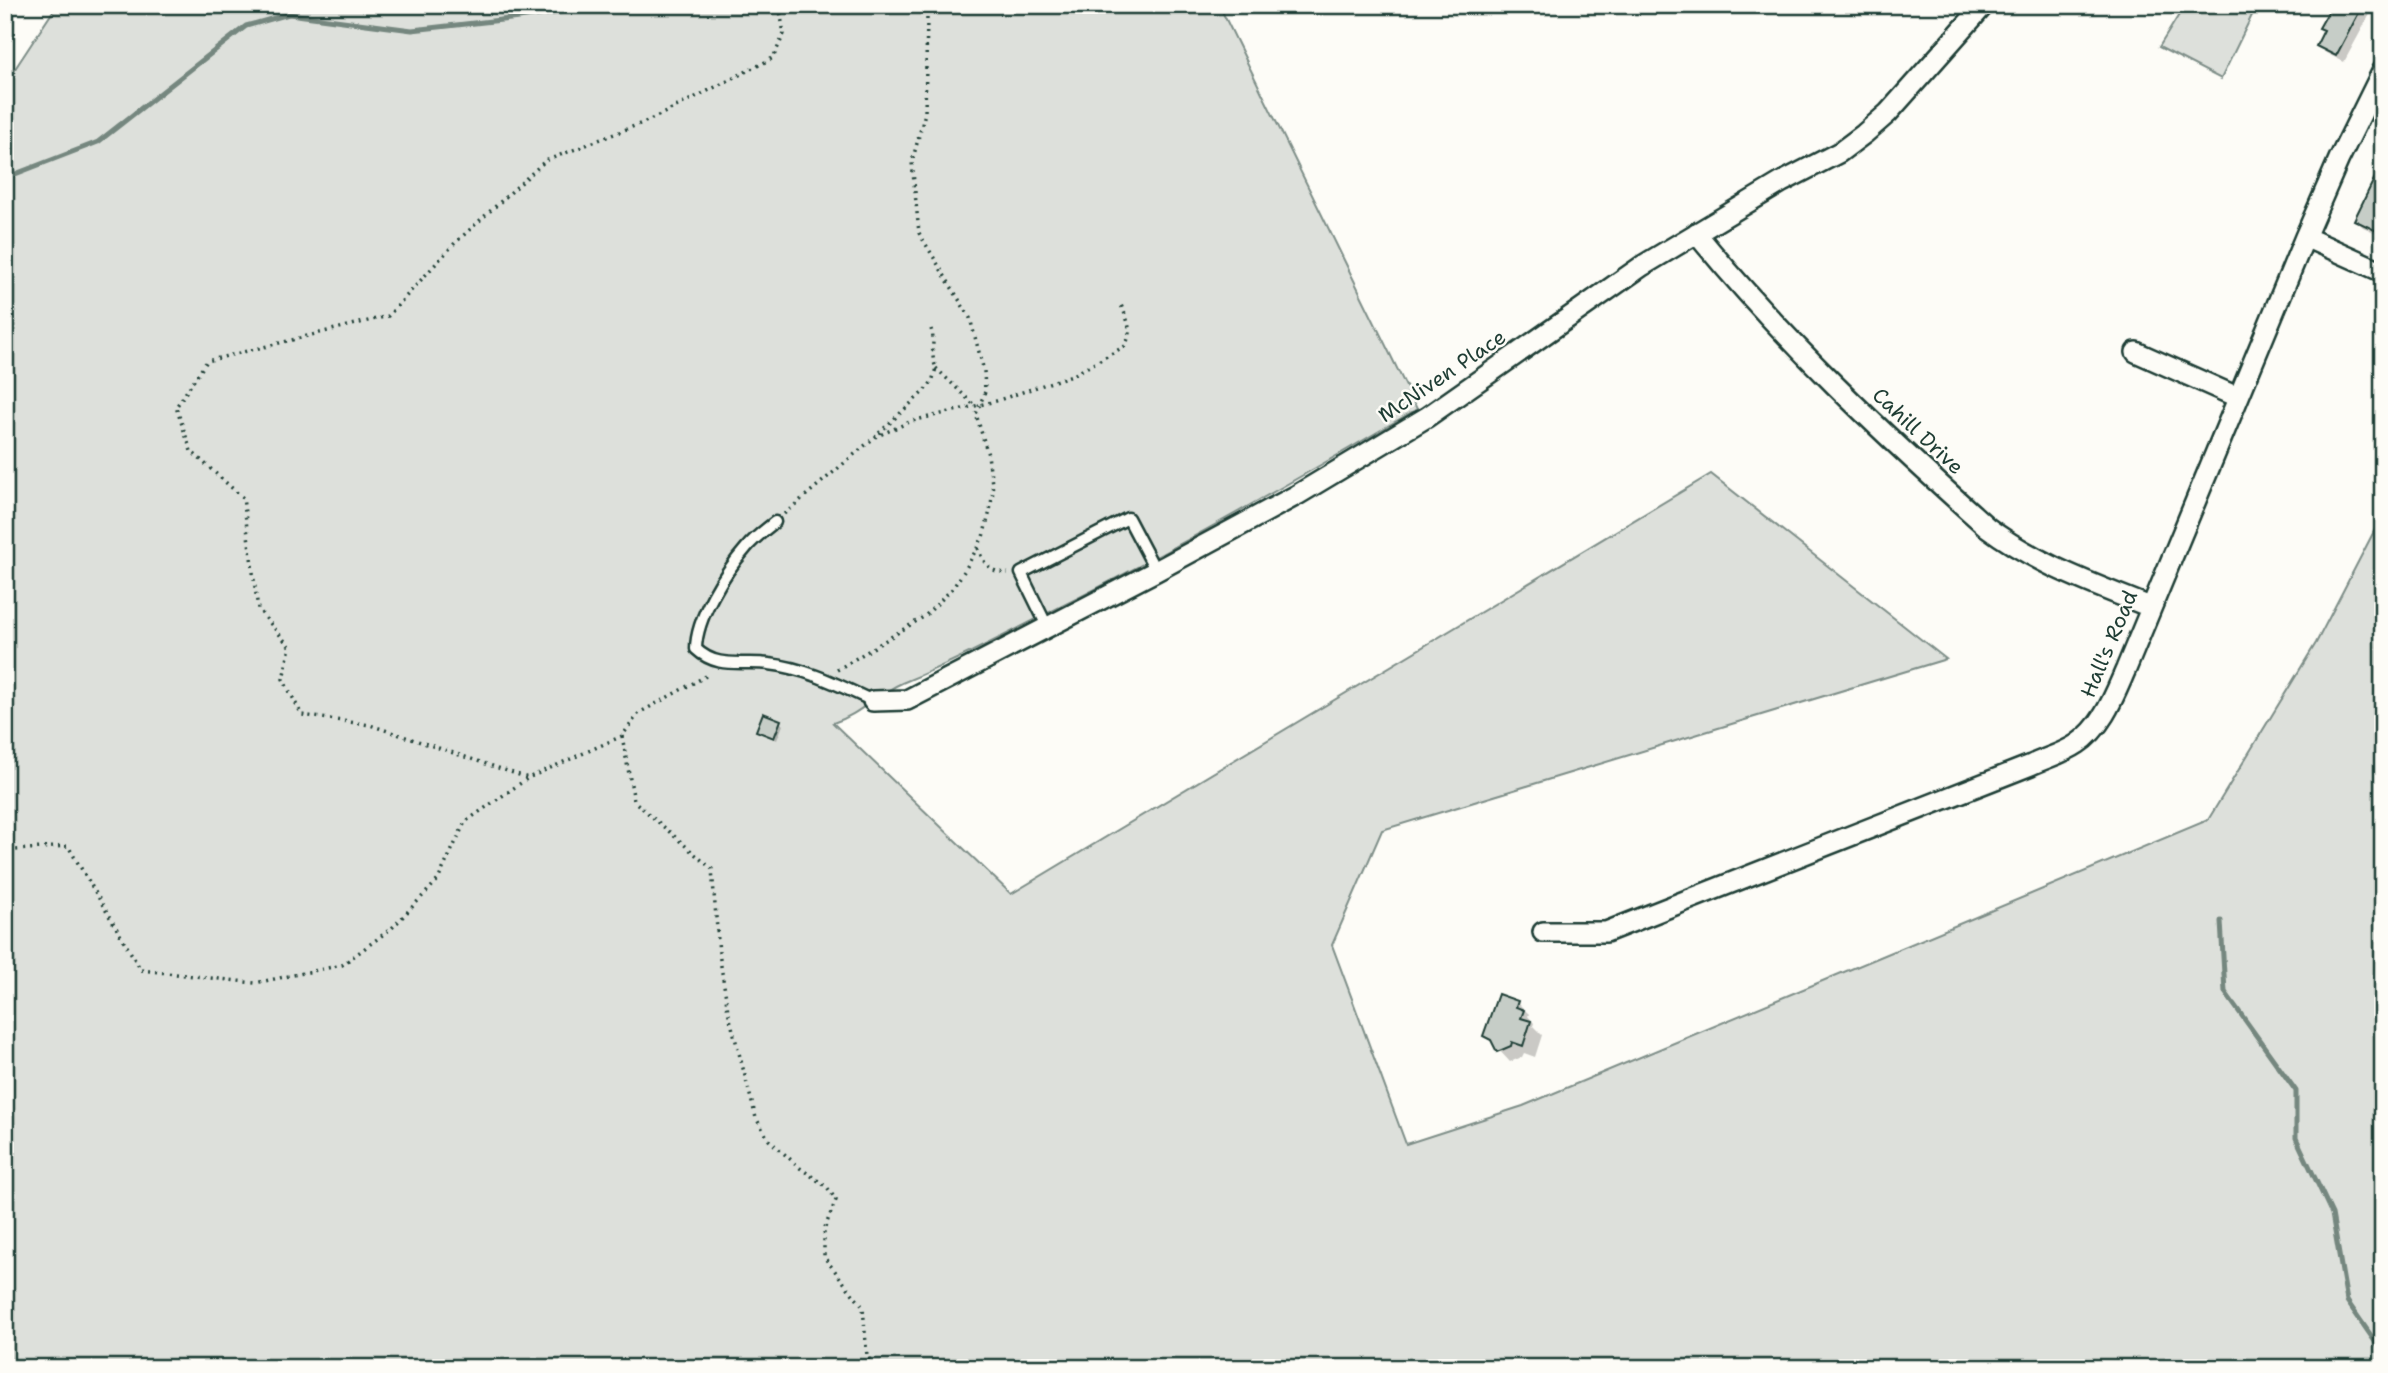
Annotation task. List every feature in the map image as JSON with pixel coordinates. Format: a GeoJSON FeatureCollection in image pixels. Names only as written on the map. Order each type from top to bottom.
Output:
{"type":"FeatureCollection","features":[{"type":"Feature","properties":{"kind":"street","name":"McNiven Place"},"geometry":{"type":"LineString","coordinates":[[873,701],[907,700],[1297,495],[1427,417],[1583,305],[1696,233],[1840,152],[1864,134],[1910,89],[1983,5]]}},
{"type":"Feature","properties":{"kind":"street","name":"Hall's Road"},"geometry":{"type":"LineString","coordinates":[[1542,932],[1605,932],[2076,745],[2091,733],[2102,718],[2126,670],[2305,237],[2339,159],[2383,70]]}},
{"type":"Feature","properties":{"kind":"street","name":"Cahill Drive"},"geometry":{"type":"LineString","coordinates":[[1696,233],[1793,344],[1987,527],[2044,563],[2150,607]]}},
{"type":"Feature","properties":{"kind":"street"},"geometry":{"type":"LineString","coordinates":[[2305,237],[2383,272]]}},
{"type":"Feature","properties":{"kind":"street"},"geometry":{"type":"LineString","coordinates":[[2136,352],[2237,397]]}},
{"type":"Feature","properties":{"kind":"lane"},"geometry":{"type":"LineString","coordinates":[[1046,626],[1021,573],[1128,518],[1156,571]]}},
{"type":"Feature","properties":{"kind":"lane"},"geometry":{"type":"LineString","coordinates":[[775,523],[747,546],[716,592],[699,628],[696,649],[713,661],[727,664],[769,664],[823,678],[873,701]]}},
{"type":"Feature","properties":{"kind":"path"},"geometry":{"type":"LineString","coordinates":[[528,778],[370,725],[302,715],[283,679],[290,647],[258,609],[243,498],[191,452],[176,407],[207,361],[388,316],[454,244],[545,161],[649,120],[772,58],[785,34],[779,5]]}},
{"type":"Feature","properties":{"kind":"path"},"geometry":{"type":"LineString","coordinates":[[823,678],[925,616],[952,589],[978,548],[988,519],[993,491],[988,455],[976,414],[985,392],[984,371],[974,328],[971,318],[919,233],[912,162],[925,113],[925,5]]}},
{"type":"Feature","properties":{"kind":"path"},"geometry":{"type":"LineString","coordinates":[[874,436],[912,421],[996,401],[1075,374],[1125,346],[1130,326],[1121,305]]}},
{"type":"Feature","properties":{"kind":"path"},"geometry":{"type":"LineString","coordinates":[[931,328],[931,355],[936,368],[974,405]]}},
{"type":"Feature","properties":{"kind":"path"},"geometry":{"type":"LineString","coordinates":[[775,523],[922,393],[932,382],[936,368]]}},
{"type":"Feature","properties":{"kind":"path"},"geometry":{"type":"LineString","coordinates":[[978,548],[991,570],[1021,573]]}},
{"type":"Feature","properties":{"kind":"path"},"geometry":{"type":"LineString","coordinates":[[5,858],[15,850],[68,846],[141,970],[254,984],[342,965],[392,928],[438,880],[465,822],[528,778],[622,736],[639,713],[706,676]]}},
{"type":"Feature","properties":{"kind":"path"},"geometry":{"type":"LineString","coordinates":[[622,736],[634,801],[688,851],[712,869],[719,953],[728,1011],[756,1118],[769,1140],[800,1168],[827,1187],[836,1200],[824,1230],[824,1257],[863,1307],[867,1356],[876,1368]]}},
{"type":"Feature","properties":{"kind":"shaded area"},"geometry":{"type":"Polygon","coordinates":[[[57,5],[1219,5],[1417,409],[1150,560],[981,647],[893,688],[851,715],[833,723],[1011,894],[1711,474],[1946,659],[1382,830],[1332,945],[1406,1144],[1523,1106],[2208,820],[2316,643],[2383,514],[2383,1368],[5,1368],[5,84],[57,5]]]}},
{"type":"Feature","properties":{"kind":"shaded area"},"geometry":{"type":"Polygon","coordinates":[[[2185,5],[2257,5],[2221,79],[2159,47],[2185,5]]]}},
{"type":"Feature","properties":{"kind":"building"},"geometry":{"type":"Polygon","coordinates":[[[2332,5],[2363,5],[2336,56],[2316,46],[2324,30],[2319,28],[2332,5]]]}},
{"type":"Feature","properties":{"kind":"building"},"geometry":{"type":"Polygon","coordinates":[[[2383,161],[2383,234],[2354,220],[2383,161]]]}},
{"type":"Feature","properties":{"kind":"building"},"geometry":{"type":"Polygon","coordinates":[[[763,713],[781,720],[774,738],[756,731],[763,713]]]}},
{"type":"Feature","properties":{"kind":"building"},"geometry":{"type":"Polygon","coordinates":[[[1498,994],[1518,1001],[1516,1007],[1524,1010],[1521,1018],[1531,1021],[1523,1046],[1512,1042],[1511,1046],[1497,1052],[1491,1040],[1483,1036],[1498,994]]]}},
{"type":"Feature","properties":{"kind":"waterway"},"geometry":{"type":"LineString","coordinates":[[5,178],[98,142],[246,26],[289,14],[412,30],[606,5]]}},
{"type":"Feature","properties":{"kind":"waterway"},"geometry":{"type":"LineString","coordinates":[[2221,921],[2225,992],[2296,1091],[2296,1138],[2332,1214],[2347,1301],[2383,1353]]}}]}
